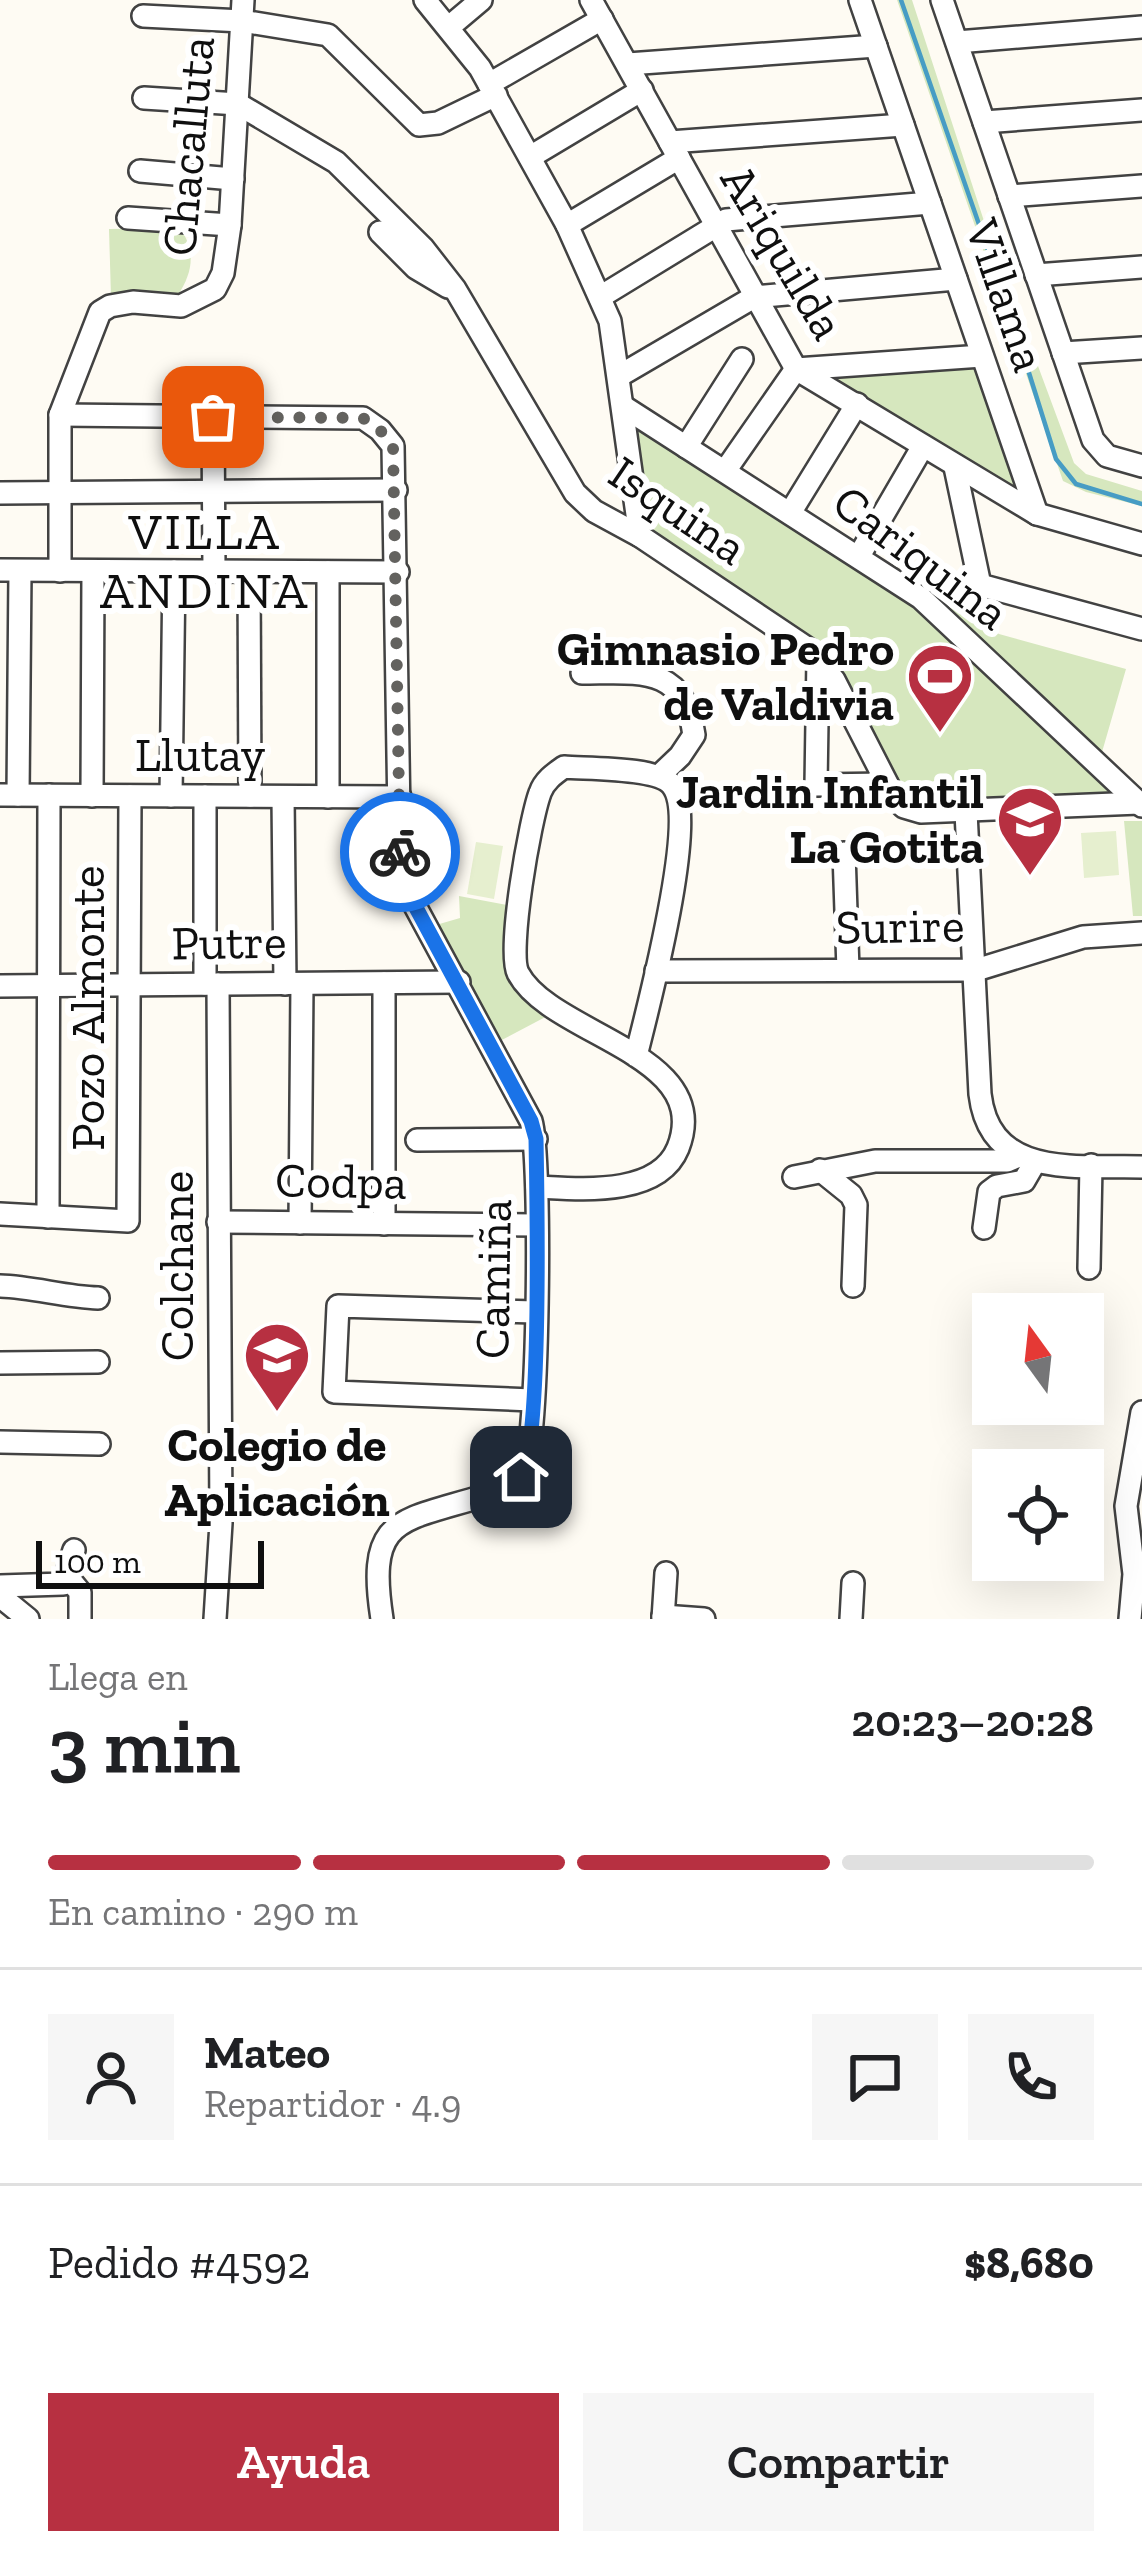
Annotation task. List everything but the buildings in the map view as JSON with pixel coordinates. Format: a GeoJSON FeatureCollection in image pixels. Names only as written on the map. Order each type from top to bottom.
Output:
{"type":"FeatureCollection","features":[{"type":"Feature","properties":{"kind":"street"},"geometry":{"type":"LineString","coordinates":[[425,0],[492,90],[566,225],[610,321],[640,536]]}},
{"type":"Feature","properties":{"kind":"street"},"geometry":{"type":"LineString","coordinates":[[449,27],[481,0]]}},
{"type":"Feature","properties":{"kind":"street","name":"Villama"},"geometry":{"type":"LineString","coordinates":[[860,0],[1037,514]]}},
{"type":"Feature","properties":{"kind":"street","name":"Villama"},"geometry":{"type":"LineString","coordinates":[[942,0],[1097,447],[1107,456],[1142,466]]}},
{"type":"Feature","properties":{"kind":"street"},"geometry":{"type":"LineString","coordinates":[[143,16],[242,11],[333,38],[419,124],[438,123],[492,90],[596,9]]}},
{"type":"Feature","properties":{"kind":"street","name":"Ariquilda"},"geometry":{"type":"LineString","coordinates":[[596,9],[796,369],[1037,514]]}},
{"type":"Feature","properties":{"kind":"street","name":"Chacalluta"},"geometry":{"type":"LineString","coordinates":[[61,415],[100,312],[133,302],[181,307],[214,289],[223,273],[242,11]]}},
{"type":"Feature","properties":{"kind":"street"},"geometry":{"type":"LineString","coordinates":[[957,42],[1142,27]]}},
{"type":"Feature","properties":{"kind":"street"},"geometry":{"type":"LineString","coordinates":[[628,64],[876,46]]}},
{"type":"Feature","properties":{"kind":"street"},"geometry":{"type":"LineString","coordinates":[[530,157],[641,90]]}},
{"type":"Feature","properties":{"kind":"street"},"geometry":{"type":"LineString","coordinates":[[144,98],[238,104]]}},
{"type":"Feature","properties":{"kind":"street","name":"Isquina"},"geometry":{"type":"LineString","coordinates":[[238,104],[336,162],[423,248],[454,289],[568,484],[594,511],[640,536],[818,658],[887,784]]}},
{"type":"Feature","properties":{"kind":"street"},"geometry":{"type":"LineString","coordinates":[[984,122],[1142,110]]}},
{"type":"Feature","properties":{"kind":"street"},"geometry":{"type":"LineString","coordinates":[[566,225],[674,150],[903,124]]}},
{"type":"Feature","properties":{"kind":"street"},"geometry":{"type":"LineString","coordinates":[[140,171],[233,179]]}},
{"type":"Feature","properties":{"kind":"street"},"geometry":{"type":"LineString","coordinates":[[1009,196],[1142,186]]}},
{"type":"Feature","properties":{"kind":"street"},"geometry":{"type":"LineString","coordinates":[[600,297],[716,225],[745,218],[930,202]]}},
{"type":"Feature","properties":{"kind":"street"},"geometry":{"type":"LineString","coordinates":[[128,218],[230,225]]}},
{"type":"Feature","properties":{"kind":"street"},"geometry":{"type":"LineString","coordinates":[[380,232],[416,268],[454,289]]}},
{"type":"Feature","properties":{"kind":"street"},"geometry":{"type":"LineString","coordinates":[[1036,275],[1142,267]]}},
{"type":"Feature","properties":{"kind":"street"},"geometry":{"type":"LineString","coordinates":[[620,376],[754,297],[956,279]]}},
{"type":"Feature","properties":{"kind":"street"},"geometry":{"type":"LineString","coordinates":[[1063,353],[1142,348]]}},
{"type":"Feature","properties":{"kind":"street"},"geometry":{"type":"LineString","coordinates":[[725,471],[796,369],[982,356]]}},
{"type":"Feature","properties":{"kind":"street"},"geometry":{"type":"LineString","coordinates":[[686,447],[742,359]]}},
{"type":"Feature","properties":{"kind":"street"},"geometry":{"type":"LineString","coordinates":[[790,512],[857,404]]}},
{"type":"Feature","properties":{"kind":"street","name":"Cariquina"},"geometry":{"type":"LineString","coordinates":[[624,407],[859,556],[942,615],[1141,800]]}},
{"type":"Feature","properties":{"kind":"street"},"geometry":{"type":"LineString","coordinates":[[60,571],[61,415],[213,417],[214,572]]}},
{"type":"Feature","properties":{"kind":"street","name":"Camiña"},"geometry":{"type":"LineString","coordinates":[[213,417],[363,418],[393,446],[400,878],[531,1121],[536,1139],[529,1460],[515,1484],[399,1522],[385,1537],[378,1580],[382,1619]]}},
{"type":"Feature","properties":{"kind":"street"},"geometry":{"type":"LineString","coordinates":[[859,556],[922,446]]}},
{"type":"Feature","properties":{"kind":"street"},"geometry":{"type":"LineString","coordinates":[[956,467],[980,585],[1142,629]]}},
{"type":"Feature","properties":{"kind":"street"},"geometry":{"type":"LineString","coordinates":[[0,493],[395,490]]}},
{"type":"Feature","properties":{"kind":"street"},"geometry":{"type":"LineString","coordinates":[[1037,514],[1142,544]]}},
{"type":"Feature","properties":{"kind":"street"},"geometry":{"type":"LineString","coordinates":[[9,795],[10,571],[398,572]]}},
{"type":"Feature","properties":{"kind":"street"},"geometry":{"type":"LineString","coordinates":[[92,796],[93,571]]}},
{"type":"Feature","properties":{"kind":"street"},"geometry":{"type":"LineString","coordinates":[[171,796],[174,571]]}},
{"type":"Feature","properties":{"kind":"street"},"geometry":{"type":"LineString","coordinates":[[249,572],[250,796]]}},
{"type":"Feature","properties":{"kind":"street"},"geometry":{"type":"LineString","coordinates":[[328,572],[328,797]]}},
{"type":"Feature","properties":{"kind":"street"},"geometry":{"type":"LineString","coordinates":[[818,658],[816,784],[824,788],[887,784],[898,802],[912,811],[1141,800]]}},
{"type":"Feature","properties":{"kind":"street"},"geometry":{"type":"LineString","coordinates":[[582,673],[649,673],[671,682],[692,716],[694,735],[659,776]]}},
{"type":"Feature","properties":{"kind":"street"},"geometry":{"type":"LineString","coordinates":[[537,1187],[638,1182],[658,1174],[672,1159],[682,1132],[676,1097],[656,1068],[587,1032],[517,972],[514,936],[541,790],[565,766],[659,776],[673,786],[677,796],[677,852],[667,934],[636,1056]]}},
{"type":"Feature","properties":{"kind":"street","name":"Llutay"},"geometry":{"type":"LineString","coordinates":[[9,795],[400,797]]}},
{"type":"Feature","properties":{"kind":"street"},"geometry":{"type":"LineString","coordinates":[[0,1214],[48,1217],[49,795]]}},
{"type":"Feature","properties":{"kind":"street","name":"Pozo Almonte"},"geometry":{"type":"LineString","coordinates":[[48,1217],[128,1221],[130,796]]}},
{"type":"Feature","properties":{"kind":"street","name":"Colchane"},"geometry":{"type":"LineString","coordinates":[[205,796],[218,1222],[221,1523],[215,1619]]}},
{"type":"Feature","properties":{"kind":"street"},"geometry":{"type":"LineString","coordinates":[[283,797],[300,1223]]}},
{"type":"Feature","properties":{"kind":"street"},"geometry":{"type":"LineString","coordinates":[[966,812],[982,1105],[994,1135],[1027,1159]]}},
{"type":"Feature","properties":{"kind":"street"},"geometry":{"type":"LineString","coordinates":[[844,853],[848,970]]}},
{"type":"Feature","properties":{"kind":"street","name":"Surire"},"geometry":{"type":"LineString","coordinates":[[656,970],[976,970],[1083,937],[1142,933]]}},
{"type":"Feature","properties":{"kind":"street","name":"Putre"},"geometry":{"type":"LineString","coordinates":[[0,986],[458,982]]}},
{"type":"Feature","properties":{"kind":"street"},"geometry":{"type":"LineString","coordinates":[[384,983],[384,1224]]}},
{"type":"Feature","properties":{"kind":"street"},"geometry":{"type":"LineString","coordinates":[[417,1141],[536,1139]]}},
{"type":"Feature","properties":{"kind":"street"},"geometry":{"type":"LineString","coordinates":[[984,1228],[989,1192],[1024,1180],[1027,1159]]}},
{"type":"Feature","properties":{"kind":"street"},"geometry":{"type":"LineString","coordinates":[[794,1177],[875,1161],[1027,1159],[1142,1167]]}},
{"type":"Feature","properties":{"kind":"street"},"geometry":{"type":"LineString","coordinates":[[1089,1268],[1091,1166]]}},
{"type":"Feature","properties":{"kind":"street"},"geometry":{"type":"LineString","coordinates":[[820,1170],[851,1195],[856,1205],[853,1286]]}},
{"type":"Feature","properties":{"kind":"street","name":"Codpa"},"geometry":{"type":"LineString","coordinates":[[218,1222],[536,1225]]}},
{"type":"Feature","properties":{"kind":"street"},"geometry":{"type":"LineString","coordinates":[[0,1286],[98,1298]]}},
{"type":"Feature","properties":{"kind":"street"},"geometry":{"type":"LineString","coordinates":[[532,1400],[334,1392],[338,1306],[535,1312]]}},
{"type":"Feature","properties":{"kind":"street"},"geometry":{"type":"LineString","coordinates":[[0,1363],[98,1363]]}},
{"type":"Feature","properties":{"kind":"street"},"geometry":{"type":"LineString","coordinates":[[1135,1610],[1126,1506],[1136,1493],[1142,1412]]}},
{"type":"Feature","properties":{"kind":"street"},"geometry":{"type":"LineString","coordinates":[[0,1442],[99,1444]]}},
{"type":"Feature","properties":{"kind":"street"},"geometry":{"type":"LineString","coordinates":[[28,1619],[7,1601],[0,1587],[63,1584],[74,1550]]}},
{"type":"Feature","properties":{"kind":"street"},"geometry":{"type":"LineString","coordinates":[[666,1573],[663,1618],[704,1619]]}},
{"type":"Feature","properties":{"kind":"street"},"geometry":{"type":"LineString","coordinates":[[66,1575],[80,1592],[80,1619]]}},
{"type":"Feature","properties":{"kind":"street"},"geometry":{"type":"LineString","coordinates":[[850,1619],[853,1582]]}},
{"type":"Feature","properties":{"kind":"green space"},"geometry":{"type":"Polygon","coordinates":[[[897,0],[912,0],[983,218],[1074,463],[1086,474],[1142,491],[1142,506],[1063,481],[897,0]]]}},
{"type":"Feature","properties":{"kind":"green space"},"geometry":{"type":"Polygon","coordinates":[[[180,228],[191,262],[178,295],[111,297],[109,229],[180,228]]]}},
{"type":"Feature","properties":{"kind":"green space"},"geometry":{"type":"Polygon","coordinates":[[[976,364],[1019,491],[1002,485],[827,375],[976,364]]]}},
{"type":"Feature","properties":{"kind":"green space"},"geometry":{"type":"Polygon","coordinates":[[[629,419],[927,610],[954,608],[999,634],[1126,669],[1100,759],[1124,798],[914,802],[900,791],[824,650],[646,532],[629,419]]]}},
{"type":"Feature","properties":{"kind":"green space"},"geometry":{"type":"Polygon","coordinates":[[[1124,821],[1142,821],[1142,916],[1133,916],[1124,821]]]}},
{"type":"Feature","properties":{"kind":"green space"},"geometry":{"type":"Polygon","coordinates":[[[1116,831],[1119,875],[1084,878],[1081,833],[1116,831]]]}},
{"type":"Feature","properties":{"kind":"green space"},"geometry":{"type":"Polygon","coordinates":[[[476,842],[503,846],[494,899],[467,894],[476,842]]]}},
{"type":"Feature","properties":{"kind":"green space"},"geometry":{"type":"Polygon","coordinates":[[[459,896],[507,905],[505,957],[553,1013],[496,1043],[436,925],[460,918],[459,896]]]}},
{"type":"Feature","properties":{"kind":"waterway"},"geometry":{"type":"LineString","coordinates":[[901,0],[1056,459],[1076,484],[1142,504]]}},
{"type":"Feature","properties":{"kind":"way so far"},"geometry":{"type":"LineString","coordinates":[[213,417],[363,418],[393,446],[400,852]]}},
{"type":"Feature","properties":{"kind":"place","name":"Gimnasio Pedro de Valdivia"},"geometry":{"type":"Point","coordinates":[940,735]}},
{"type":"Feature","properties":{"kind":"place","name":"Jardin Infantil La Gotita"},"geometry":{"type":"Point","coordinates":[1030,878]}},
{"type":"Feature","properties":{"kind":"place","name":"Colegio de Aplicación"},"geometry":{"type":"Point","coordinates":[277,1414]}},
{"type":"Feature","properties":{"kind":"district","name":"VILLA ANDINA"},"geometry":{"type":"Point","coordinates":[205,560]}},
{"type":"Feature","properties":{"kind":"route"},"geometry":{"type":"LineString","coordinates":[[400,852],[400,878],[531,1121],[536,1139],[532,1400],[529,1460],[521,1477]]}}]}
